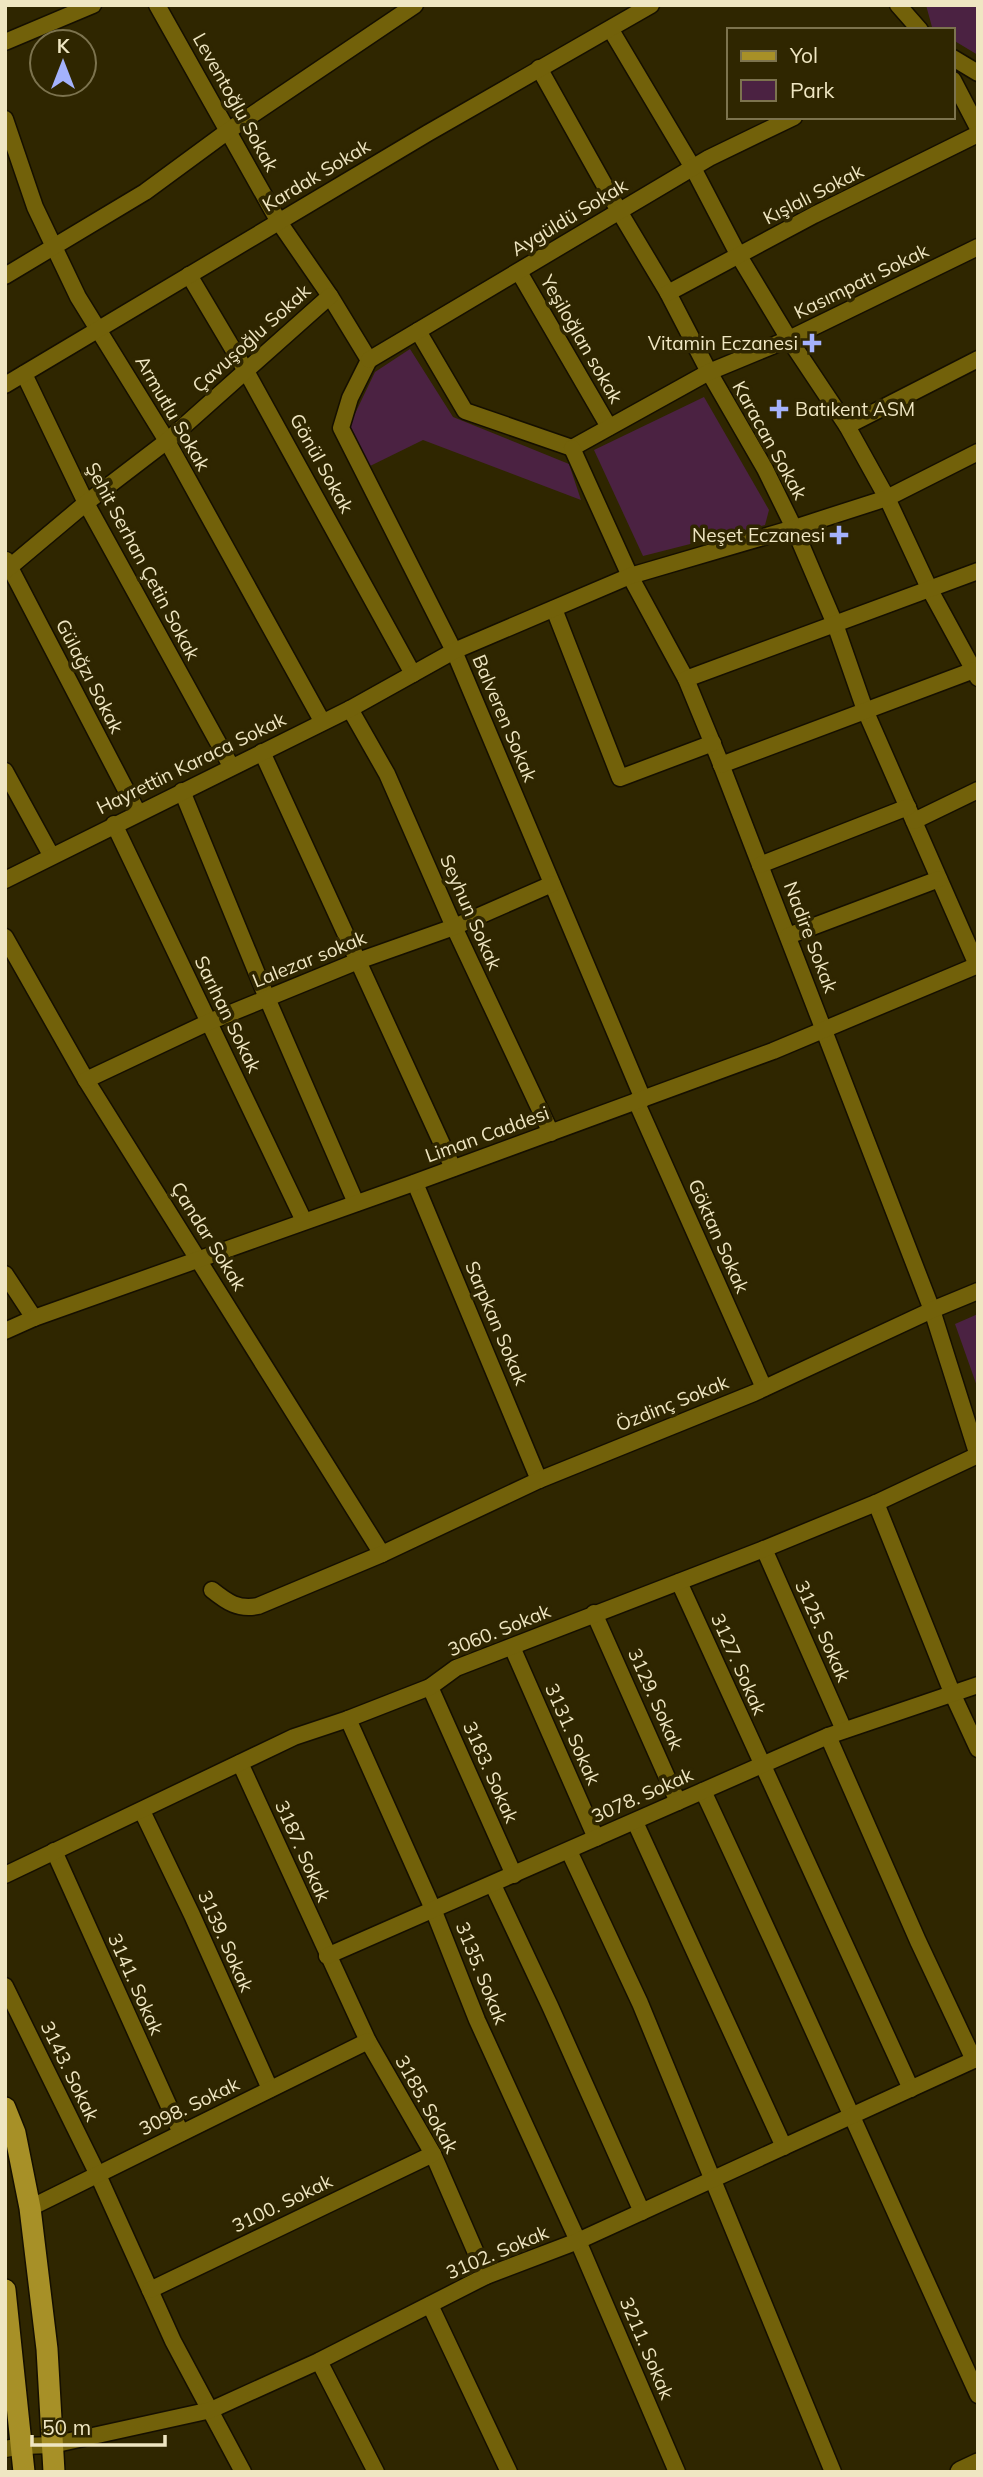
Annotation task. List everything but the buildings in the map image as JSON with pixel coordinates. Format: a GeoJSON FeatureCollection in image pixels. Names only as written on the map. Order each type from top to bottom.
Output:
{"type":"FeatureCollection","features":[{"type":"Feature","properties":{"kind":"main road"},"geometry":{"type":"LineString","coordinates":[[5,2108],[15,2133],[30,2208],[47,2349],[54,2472]]}},
{"type":"Feature","properties":{"kind":"main road"},"geometry":{"type":"LineString","coordinates":[[5,2290],[14,2447],[24,2472]]}},
{"type":"Feature","properties":{"kind":"street"},"geometry":{"type":"LineString","coordinates":[[5,42],[93,5]]}},
{"type":"Feature","properties":{"kind":"street","name":"Leventoğlu Sokak"},"geometry":{"type":"LineString","coordinates":[[157,5],[279,222],[330,296],[369,360]]}},
{"type":"Feature","properties":{"kind":"street"},"geometry":{"type":"LineString","coordinates":[[5,276],[145,192],[228,131],[415,5]]}},
{"type":"Feature","properties":{"kind":"street","name":"Kardak Sokak"},"geometry":{"type":"LineString","coordinates":[[5,385],[539,68],[611,30],[651,5]]}},
{"type":"Feature","properties":{"kind":"street"},"geometry":{"type":"LineString","coordinates":[[898,5],[918,28]]}},
{"type":"Feature","properties":{"kind":"street"},"geometry":{"type":"LineString","coordinates":[[611,30],[693,168],[739,256],[789,340],[847,426],[887,498],[930,590],[976,674],[865,710],[721,765]]}},
{"type":"Feature","properties":{"kind":"street"},"geometry":{"type":"LineString","coordinates":[[955,59],[978,73]]}},
{"type":"Feature","properties":{"kind":"street","name":"Karacan Sokak"},"geometry":{"type":"LineString","coordinates":[[539,68],[668,293],[709,372],[765,469],[794,528],[835,624],[865,710],[977,965]]}},
{"type":"Feature","properties":{"kind":"street"},"geometry":{"type":"LineString","coordinates":[[955,84],[978,128]]}},
{"type":"Feature","properties":{"kind":"street","name":"Armutlu Sokak"},"geometry":{"type":"LineString","coordinates":[[5,119],[35,207],[78,298],[167,441],[321,721]]}},
{"type":"Feature","properties":{"kind":"street","name":"Aygüldü Sokak"},"geometry":{"type":"LineString","coordinates":[[369,360],[693,168],[790,119]]}},
{"type":"Feature","properties":{"kind":"street","name":"Kışlalı Sokak"},"geometry":{"type":"LineString","coordinates":[[668,293],[814,215],[978,134]]}},
{"type":"Feature","properties":{"kind":"street","name":"Kasımpatı Sokak"},"geometry":{"type":"LineString","coordinates":[[572,448],[709,372],[789,340],[978,247]]}},
{"type":"Feature","properties":{"kind":"street","name":"Yeşiloğlan sokak"},"geometry":{"type":"LineString","coordinates":[[519,272],[609,427]]}},
{"type":"Feature","properties":{"kind":"street","name":"Gönül Sokak"},"geometry":{"type":"LineString","coordinates":[[189,275],[246,371],[413,674]]}},
{"type":"Feature","properties":{"kind":"street","name":"Çavuşoğlu Sokak"},"geometry":{"type":"LineString","coordinates":[[7,565],[167,441],[330,296]]}},
{"type":"Feature","properties":{"kind":"street"},"geometry":{"type":"LineString","coordinates":[[418,331],[465,411],[572,448]]}},
{"type":"Feature","properties":{"kind":"street"},"geometry":{"type":"LineString","coordinates":[[847,426],[978,359]]}},
{"type":"Feature","properties":{"kind":"street","name":"Balveren Sokak"},"geometry":{"type":"LineString","coordinates":[[369,360],[350,398],[341,428],[454,651],[639,1100]]}},
{"type":"Feature","properties":{"kind":"street","name":"Şehit Serhan Çetin Sokak"},"geometry":{"type":"LineString","coordinates":[[24,374],[86,503],[231,766]]}},
{"type":"Feature","properties":{"kind":"street","name":"Nadire Sokak"},"geometry":{"type":"LineString","coordinates":[[572,448],[630,576],[686,679],[721,765],[932,1310],[978,1456]]}},
{"type":"Feature","properties":{"kind":"street"},"geometry":{"type":"LineString","coordinates":[[454,651],[630,576],[887,498],[978,452]]}},
{"type":"Feature","properties":{"kind":"street","name":"Gülağzı Sokak"},"geometry":{"type":"LineString","coordinates":[[7,565],[138,813]]}},
{"type":"Feature","properties":{"kind":"street"},"geometry":{"type":"LineString","coordinates":[[686,679],[978,571]]}},
{"type":"Feature","properties":{"kind":"street"},"geometry":{"type":"LineString","coordinates":[[554,609],[620,778],[712,743]]}},
{"type":"Feature","properties":{"kind":"street","name":"Hayrettin Karaca Sokak"},"geometry":{"type":"LineString","coordinates":[[5,880],[321,721],[350,709],[454,651]]}},
{"type":"Feature","properties":{"kind":"street","name":"Seyhun Sokak"},"geometry":{"type":"LineString","coordinates":[[350,709],[387,774],[454,927],[551,1133]]}},
{"type":"Feature","properties":{"kind":"street"},"geometry":{"type":"LineString","coordinates":[[262,752],[453,1168]]}},
{"type":"Feature","properties":{"kind":"street"},"geometry":{"type":"LineString","coordinates":[[5,771],[51,855]]}},
{"type":"Feature","properties":{"kind":"street"},"geometry":{"type":"LineString","coordinates":[[760,865],[978,790]]}},
{"type":"Feature","properties":{"kind":"street"},"geometry":{"type":"LineString","coordinates":[[182,791],[267,998],[356,1203]]}},
{"type":"Feature","properties":{"kind":"street","name":"Sarıhan Sokak"},"geometry":{"type":"LineString","coordinates":[[114,824],[304,1221]]}},
{"type":"Feature","properties":{"kind":"street"},"geometry":{"type":"LineString","coordinates":[[788,936],[939,879]]}},
{"type":"Feature","properties":{"kind":"street","name":"Lalezar sokak"},"geometry":{"type":"LineString","coordinates":[[86,1080],[209,1022],[358,961],[454,927],[552,884]]}},
{"type":"Feature","properties":{"kind":"street","name":"Çandar Sokak"},"geometry":{"type":"LineString","coordinates":[[5,937],[86,1080],[382,1554]]}},
{"type":"Feature","properties":{"kind":"street","name":"Liman Caddesi"},"geometry":{"type":"LineString","coordinates":[[5,1331],[34,1318],[415,1183],[773,1051],[977,965]]}},
{"type":"Feature","properties":{"kind":"street","name":"Göktan Sokak"},"geometry":{"type":"LineString","coordinates":[[639,1100],[764,1388]]}},
{"type":"Feature","properties":{"kind":"street","name":"Sarpkan Sokak"},"geometry":{"type":"LineString","coordinates":[[415,1183],[539,1480]]}},
{"type":"Feature","properties":{"kind":"street"},"geometry":{"type":"LineString","coordinates":[[5,1274],[34,1318]]}},
{"type":"Feature","properties":{"kind":"street","name":"Özdinç Sokak"},"geometry":{"type":"LineString","coordinates":[[212,1590],[232,1605],[252,1607],[382,1554],[539,1480],[764,1388],[978,1291]]}},
{"type":"Feature","properties":{"kind":"street","name":"3060. Sokak"},"geometry":{"type":"LineString","coordinates":[[5,1875],[294,1737],[430,1687],[456,1668],[764,1549],[876,1503],[978,1456]]}},
{"type":"Feature","properties":{"kind":"street"},"geometry":{"type":"LineString","coordinates":[[876,1503],[953,1695],[978,1749]]}},
{"type":"Feature","properties":{"kind":"street","name":"3125. Sokak"},"geometry":{"type":"LineString","coordinates":[[764,1549],[844,1730]]}},
{"type":"Feature","properties":{"kind":"street","name":"3127. Sokak"},"geometry":{"type":"LineString","coordinates":[[679,1582],[911,2090]]}},
{"type":"Feature","properties":{"kind":"street","name":"3129. Sokak"},"geometry":{"type":"LineString","coordinates":[[594,1614],[678,1802]]}},
{"type":"Feature","properties":{"kind":"street","name":"3131. Sokak"},"geometry":{"type":"LineString","coordinates":[[512,1647],[596,1838]]}},
{"type":"Feature","properties":{"kind":"street","name":"3078. Sokak"},"geometry":{"type":"LineString","coordinates":[[327,1956],[569,1852],[760,1764],[844,1730],[978,1685]]}},
{"type":"Feature","properties":{"kind":"street","name":"3183. Sokak"},"geometry":{"type":"LineString","coordinates":[[430,1687],[514,1875]]}},
{"type":"Feature","properties":{"kind":"street","name":"3135. Sokak"},"geometry":{"type":"LineString","coordinates":[[348,1719],[433,1909],[477,2020],[578,2241]]}},
{"type":"Feature","properties":{"kind":"street"},"geometry":{"type":"LineString","coordinates":[[828,1736],[918,1941],[976,2059]]}},
{"type":"Feature","properties":{"kind":"street","name":"3187. Sokak"},"geometry":{"type":"LineString","coordinates":[[240,1763],[327,1956]]}},
{"type":"Feature","properties":{"kind":"street"},"geometry":{"type":"LineString","coordinates":[[703,1791],[794,1984],[978,2395]]}},
{"type":"Feature","properties":{"kind":"street","name":"3139. Sokak"},"geometry":{"type":"LineString","coordinates":[[142,1811],[270,2090]]}},
{"type":"Feature","properties":{"kind":"street"},"geometry":{"type":"LineString","coordinates":[[635,1822],[784,2147]]}},
{"type":"Feature","properties":{"kind":"street","name":"3141. Sokak"},"geometry":{"type":"LineString","coordinates":[[54,1851],[181,2133]]}},
{"type":"Feature","properties":{"kind":"street"},"geometry":{"type":"LineString","coordinates":[[569,1852],[640,2003],[833,2472]]}},
{"type":"Feature","properties":{"kind":"street"},"geometry":{"type":"LineString","coordinates":[[493,1885],[642,2212]]}},
{"type":"Feature","properties":{"kind":"street","name":"3185. Sokak"},"geometry":{"type":"LineString","coordinates":[[327,1956],[368,2041],[433,2154],[486,2276]]}},
{"type":"Feature","properties":{"kind":"street","name":"3143. Sokak"},"geometry":{"type":"LineString","coordinates":[[5,1986],[98,2175],[173,2341],[243,2472]]}},
{"type":"Feature","properties":{"kind":"street","name":"3098. Sokak"},"geometry":{"type":"LineString","coordinates":[[30,2208],[368,2041]]}},
{"type":"Feature","properties":{"kind":"street","name":"3102. Sokak"},"geometry":{"type":"LineString","coordinates":[[14,2447],[52,2445],[211,2410],[319,2361],[486,2276],[578,2241],[976,2059]]}},
{"type":"Feature","properties":{"kind":"street","name":"3100. Sokak"},"geometry":{"type":"LineString","coordinates":[[150,2290],[433,2154]]}},
{"type":"Feature","properties":{"kind":"street","name":"3211. Sokak"},"geometry":{"type":"LineString","coordinates":[[578,2241],[677,2472]]}},
{"type":"Feature","properties":{"kind":"street"},"geometry":{"type":"LineString","coordinates":[[430,2305],[509,2472]]}},
{"type":"Feature","properties":{"kind":"street"},"geometry":{"type":"LineString","coordinates":[[319,2361],[376,2472]]}},
{"type":"Feature","properties":{"kind":"street"},"geometry":{"type":"LineString","coordinates":[[961,2472],[978,2464]]}},
{"type":"Feature","properties":{"kind":"green space"},"geometry":{"type":"Polygon","coordinates":[[[926,5],[978,5],[978,55],[955,41],[955,28],[932,27],[926,5]]]}},
{"type":"Feature","properties":{"kind":"green space"},"geometry":{"type":"Polygon","coordinates":[[[410,349],[453,417],[569,464],[581,500],[423,440],[368,467],[349,426],[375,372],[410,349]]]}},
{"type":"Feature","properties":{"kind":"green space"},"geometry":{"type":"Polygon","coordinates":[[[704,397],[769,510],[765,525],[643,556],[594,450],[704,397]]]}},
{"type":"Feature","properties":{"kind":"green space"},"geometry":{"type":"Polygon","coordinates":[[[978,1314],[978,1389],[955,1324],[978,1314]]]}},
{"type":"Feature","properties":{"kind":"place","name":"Vitamin Eczanesi"},"geometry":{"type":"Point","coordinates":[812,343]}},
{"type":"Feature","properties":{"kind":"place","name":"Batıkent ASM"},"geometry":{"type":"Point","coordinates":[779,409]}},
{"type":"Feature","properties":{"kind":"place","name":"Neşet Eczanesi"},"geometry":{"type":"Point","coordinates":[839,535]}}]}
